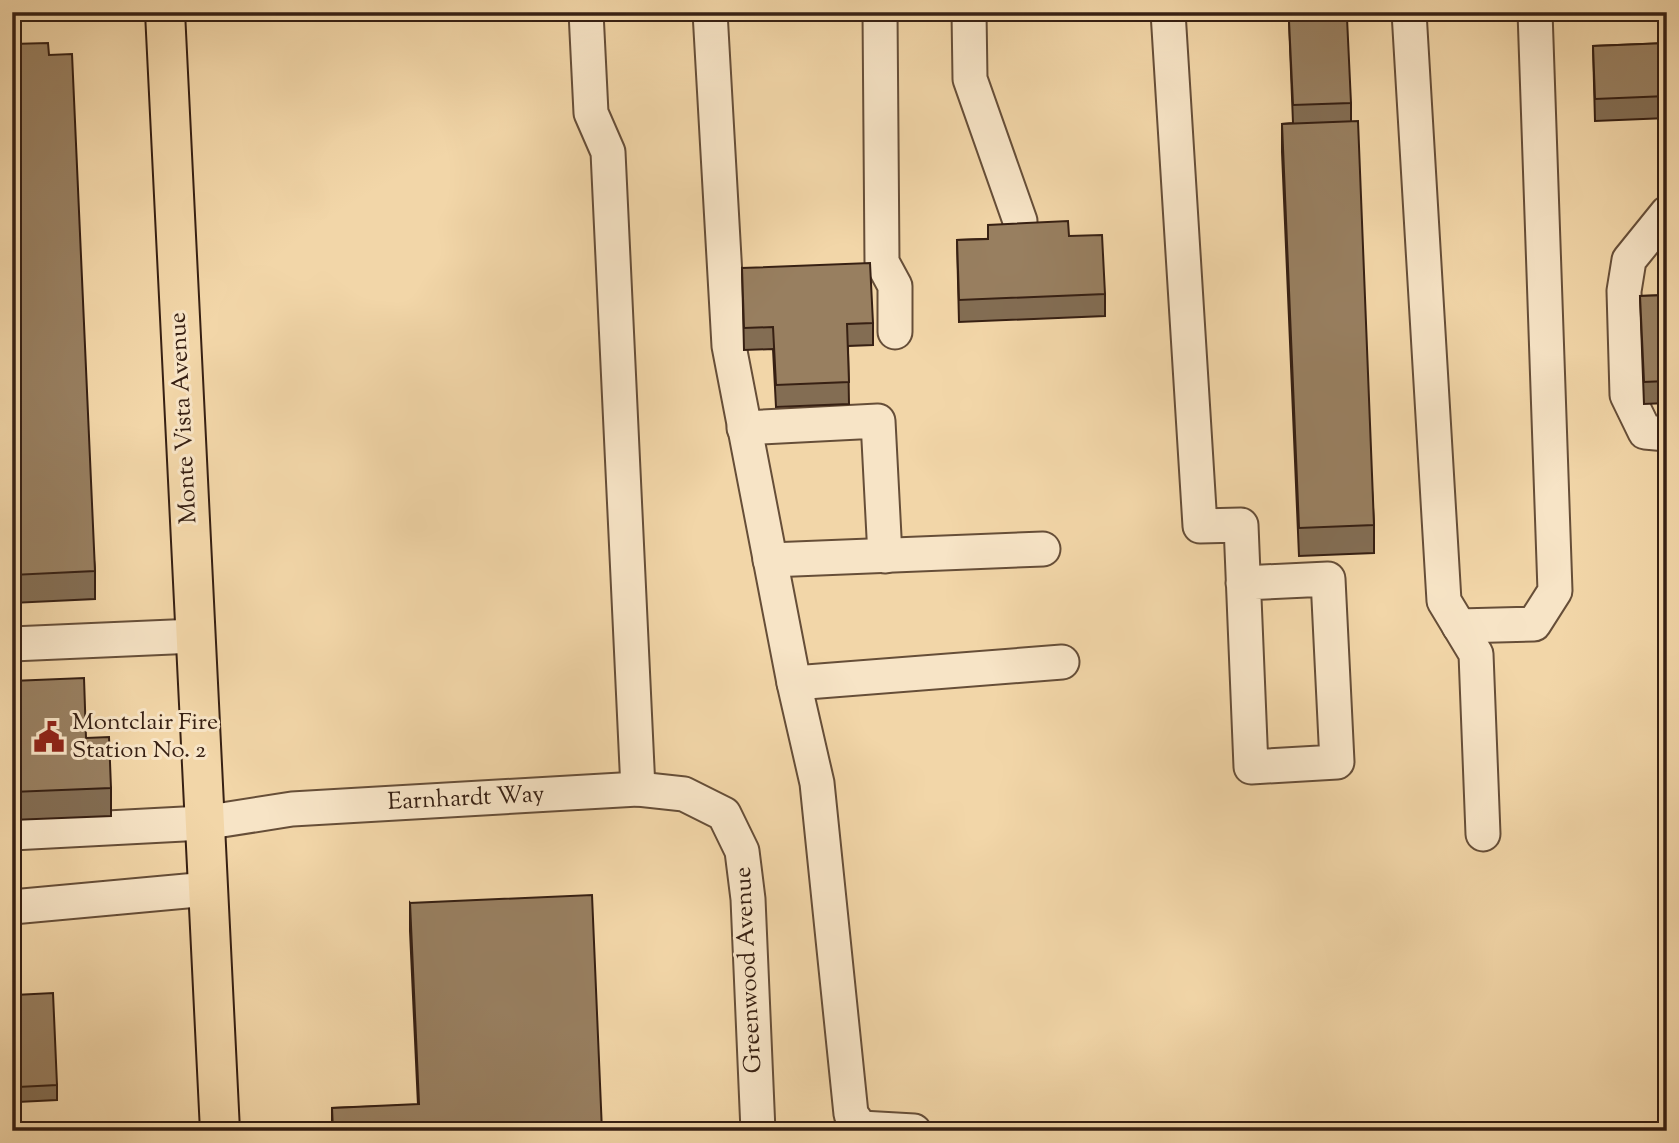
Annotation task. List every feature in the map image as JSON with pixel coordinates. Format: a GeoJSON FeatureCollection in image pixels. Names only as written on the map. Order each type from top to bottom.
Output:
{"type":"FeatureCollection","features":[{"type":"Feature","properties":{"kind":"main road","name":"Monte Vista Avenue"},"geometry":{"type":"LineString","coordinates":[[165,12],[220,1131]]}},
{"type":"Feature","properties":{"kind":"street"},"geometry":{"type":"LineString","coordinates":[[586,12],[591,113],[608,152],[638,789]]}},
{"type":"Feature","properties":{"kind":"street"},"geometry":{"type":"LineString","coordinates":[[710,12],[729,346],[794,683],[817,783],[851,1114],[861,1128],[914,1131]]}},
{"type":"Feature","properties":{"kind":"street"},"geometry":{"type":"LineString","coordinates":[[880,12],[882,262],[895,286],[895,332]]}},
{"type":"Feature","properties":{"kind":"street"},"geometry":{"type":"LineString","coordinates":[[970,12],[970,79],[1020,221]]}},
{"type":"Feature","properties":{"kind":"street"},"geometry":{"type":"LineString","coordinates":[[1168,12],[1200,526],[1241,525],[1243,583],[1251,767],[1337,762],[1328,579],[1243,583]]}},
{"type":"Feature","properties":{"kind":"street"},"geometry":{"type":"LineString","coordinates":[[1409,12],[1444,601],[1476,654],[1483,834]]}},
{"type":"Feature","properties":{"kind":"street"},"geometry":{"type":"LineString","coordinates":[[1460,626],[1534,624],[1555,591],[1535,12]]}},
{"type":"Feature","properties":{"kind":"street"},"geometry":{"type":"LineString","coordinates":[[1667,213],[1629,260],[1625,281],[1626,395],[1645,432],[1667,433]]}},
{"type":"Feature","properties":{"kind":"street"},"geometry":{"type":"LineString","coordinates":[[744,428],[878,421],[885,556]]}},
{"type":"Feature","properties":{"kind":"street"},"geometry":{"type":"LineString","coordinates":[[770,560],[1043,549]]}},
{"type":"Feature","properties":{"kind":"street"},"geometry":{"type":"LineString","coordinates":[[12,644],[195,636]]}},
{"type":"Feature","properties":{"kind":"street"},"geometry":{"type":"LineString","coordinates":[[794,683],[1062,662]]}},
{"type":"Feature","properties":{"kind":"street","name":"Earnhardt Way"},"geometry":{"type":"LineString","coordinates":[[12,833],[204,823],[292,809],[638,789],[684,794],[724,814]]}},
{"type":"Feature","properties":{"kind":"street","name":"Greenwood Avenue"},"geometry":{"type":"LineString","coordinates":[[724,814],[742,851],[748,900],[757,1131]]}},
{"type":"Feature","properties":{"kind":"street"},"geometry":{"type":"LineString","coordinates":[[12,907],[208,889]]}},
{"type":"Feature","properties":{"kind":"building"},"geometry":{"type":"Polygon","coordinates":[[[1347,18],[1351,103],[1293,105],[1289,21],[1347,18]]]}},
{"type":"Feature","properties":{"kind":"building"},"geometry":{"type":"Polygon","coordinates":[[[48,43],[49,55],[72,54],[95,571],[12,575],[12,44],[48,43]]]}},
{"type":"Feature","properties":{"kind":"building"},"geometry":{"type":"Polygon","coordinates":[[[1667,43],[1667,96],[1595,99],[1593,46],[1667,43]]]}},
{"type":"Feature","properties":{"kind":"building"},"geometry":{"type":"Polygon","coordinates":[[[1358,121],[1374,525],[1299,528],[1282,124],[1358,121]]]}},
{"type":"Feature","properties":{"kind":"building"},"geometry":{"type":"Polygon","coordinates":[[[1068,221],[1069,236],[1102,235],[1105,294],[959,300],[957,240],[988,239],[988,225],[1068,221]]]}},
{"type":"Feature","properties":{"kind":"building"},"geometry":{"type":"Polygon","coordinates":[[[870,263],[873,323],[847,324],[849,382],[776,385],[773,327],[744,328],[742,268],[870,263]]]}},
{"type":"Feature","properties":{"kind":"building"},"geometry":{"type":"Polygon","coordinates":[[[1667,295],[1667,381],[1644,382],[1640,296],[1667,295]]]}},
{"type":"Feature","properties":{"kind":"building","name":"Montclair Fire Station No. 2"},"geometry":{"type":"Polygon","coordinates":[[[84,678],[86,738],[109,737],[111,788],[12,792],[12,681],[84,678]]]}},
{"type":"Feature","properties":{"kind":"building"},"geometry":{"type":"Polygon","coordinates":[[[592,895],[602,1131],[333,1131],[332,1108],[419,1104],[410,903],[592,895]]]}},
{"type":"Feature","properties":{"kind":"building"},"geometry":{"type":"Polygon","coordinates":[[[53,993],[57,1085],[18,1087],[15,995],[53,993]]]}},
{"type":"Feature","properties":{"kind":"place","name":"Montclair Fire Station No. 2"},"geometry":{"type":"Point","coordinates":[49,737]}}]}
